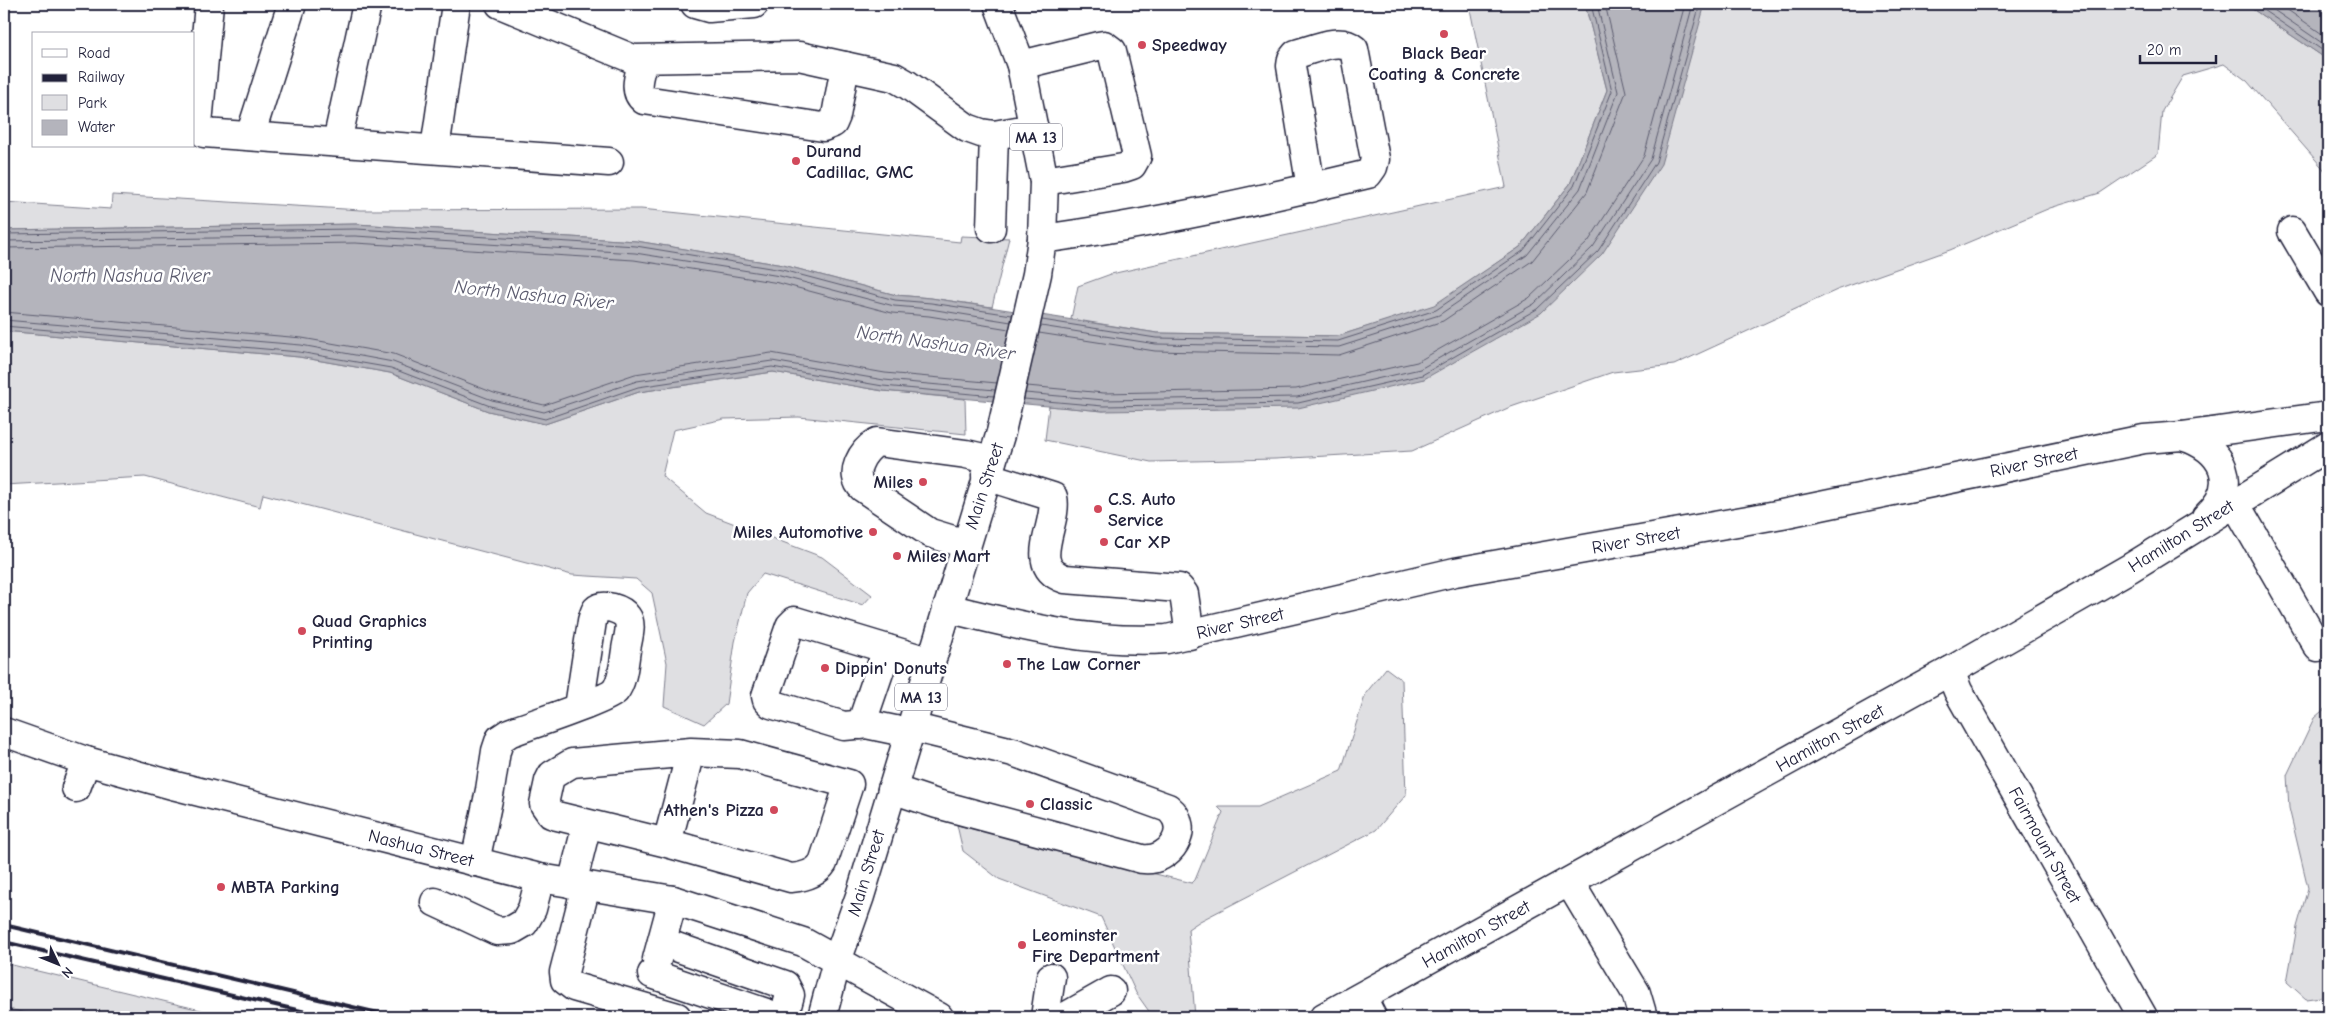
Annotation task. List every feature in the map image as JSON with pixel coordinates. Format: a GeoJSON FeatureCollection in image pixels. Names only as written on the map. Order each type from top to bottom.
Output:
{"type":"FeatureCollection","features":[{"type":"Feature","properties":{"kind":"main road"},"geometry":{"type":"LineString","coordinates":[[209,4],[198,124],[204,133],[609,162]]}},
{"type":"Feature","properties":{"kind":"main road"},"geometry":{"type":"LineString","coordinates":[[250,136],[292,4]]}},
{"type":"Feature","properties":{"kind":"main road"},"geometry":{"type":"LineString","coordinates":[[337,142],[367,4]]}},
{"type":"Feature","properties":{"kind":"main road"},"geometry":{"type":"LineString","coordinates":[[435,149],[456,4]]}},
{"type":"Feature","properties":{"kind":"main road"},"geometry":{"type":"LineString","coordinates":[[500,4],[623,57],[643,60],[799,56],[894,77],[967,128],[994,136],[1034,128]]}},
{"type":"Feature","properties":{"kind":"main road"},"geometry":{"type":"LineString","coordinates":[[695,4],[709,8],[754,4]]}},
{"type":"Feature","properties":{"kind":"main road"},"geometry":{"type":"LineString","coordinates":[[979,4],[1002,14]]}},
{"type":"Feature","properties":{"kind":"main road","name":"Main Street"},"geometry":{"type":"LineString","coordinates":[[822,1017],[836,961],[860,896],[1001,432],[1037,274],[1042,240],[1044,181],[1021,65],[1002,14]]}},
{"type":"Feature","properties":{"kind":"main road"},"geometry":{"type":"LineString","coordinates":[[1042,240],[1118,229],[1310,188],[1368,174],[1374,163],[1354,49],[1348,44],[1338,43],[1296,54],[1292,59],[1291,66],[1310,188]]}},
{"type":"Feature","properties":{"kind":"main road"},"geometry":{"type":"LineString","coordinates":[[1021,65],[1098,46],[1108,47],[1112,51],[1137,156],[1132,165],[1123,168],[1044,181]]}},
{"type":"Feature","properties":{"kind":"main road"},"geometry":{"type":"LineString","coordinates":[[643,60],[637,90],[644,100],[823,127],[833,123],[836,116],[845,66]]}},
{"type":"Feature","properties":{"kind":"main road"},"geometry":{"type":"LineString","coordinates":[[991,228],[994,136]]}},
{"type":"Feature","properties":{"kind":"main road"},"geometry":{"type":"LineString","coordinates":[[2292,231],[2328,292]]}},
{"type":"Feature","properties":{"kind":"main road","name":"River Street"},"geometry":{"type":"LineString","coordinates":[[947,608],[1036,630],[1076,636],[1144,640],[1190,635],[1455,572],[1782,514],[2144,439],[2182,436],[2328,416]]}},
{"type":"Feature","properties":{"kind":"main road"},"geometry":{"type":"LineString","coordinates":[[2182,436],[2193,439],[2209,449],[2216,456],[2224,471],[2224,492],[2222,497],[2210,513],[2196,526]]}},
{"type":"Feature","properties":{"kind":"main road"},"geometry":{"type":"LineString","coordinates":[[966,544],[942,538],[917,526],[863,488],[858,483],[855,475],[864,453],[877,442],[966,454],[989,468],[1053,496],[1045,556],[1048,569],[1065,579],[1179,588],[1184,594],[1190,635]]}},
{"type":"Feature","properties":{"kind":"main road","name":"Hamilton Street"},"geometry":{"type":"LineString","coordinates":[[1324,1017],[1367,1007],[1570,883],[1950,671],[2122,572],[2328,446]]}},
{"type":"Feature","properties":{"kind":"main road"},"geometry":{"type":"LineString","coordinates":[[2235,503],[2318,647]]}},
{"type":"Feature","properties":{"kind":"main road"},"geometry":{"type":"LineString","coordinates":[[849,784],[823,863],[816,870],[808,874],[791,878],[667,843],[551,814],[544,804],[549,781],[559,769],[572,763],[690,752],[740,754],[849,784],[937,804],[1150,860],[1165,855],[1177,839],[1179,829],[1177,818],[1168,808],[1145,792],[1050,751],[913,723],[844,726],[771,704],[766,696],[790,626],[794,621],[931,662]]}},
{"type":"Feature","properties":{"kind":"main road"},"geometry":{"type":"LineString","coordinates":[[861,725],[887,649]]}},
{"type":"Feature","properties":{"kind":"main road","name":"Fairmount Street"},"geometry":{"type":"LineString","coordinates":[[1950,671],[1958,691],[2142,1017]]}},
{"type":"Feature","properties":{"kind":"main road"},"geometry":{"type":"LineString","coordinates":[[475,862],[496,751],[500,740],[509,733],[579,707]]}},
{"type":"Feature","properties":{"kind":"main road","name":"Nashua Street"},"geometry":{"type":"LineString","coordinates":[[4,732],[86,761],[176,786],[475,862],[540,878],[673,900],[803,942],[836,961]]}},
{"type":"Feature","properties":{"kind":"main road"},"geometry":{"type":"LineString","coordinates":[[667,843],[690,752]]}},
{"type":"Feature","properties":{"kind":"main road"},"geometry":{"type":"LineString","coordinates":[[76,788],[86,761]]}},
{"type":"Feature","properties":{"kind":"main road"},"geometry":{"type":"LineString","coordinates":[[587,824],[564,972],[565,980],[574,987],[648,990],[778,1017]]}},
{"type":"Feature","properties":{"kind":"main road"},"geometry":{"type":"LineString","coordinates":[[435,902],[497,931],[512,930],[524,923],[532,909],[540,878]]}},
{"type":"Feature","properties":{"kind":"main road"},"geometry":{"type":"LineString","coordinates":[[1570,883],[1636,993],[1643,1017]]}},
{"type":"Feature","properties":{"kind":"main road"},"geometry":{"type":"LineString","coordinates":[[648,990],[673,900]]}},
{"type":"Feature","properties":{"kind":"main road"},"geometry":{"type":"LineString","coordinates":[[662,942],[785,985],[790,995],[784,1017]]}},
{"type":"Feature","properties":{"kind":"main road"},"geometry":{"type":"LineString","coordinates":[[836,961],[939,1017]]}},
{"type":"Feature","properties":{"kind":"main road"},"geometry":{"type":"LineString","coordinates":[[1046,1017],[1051,977]]}},
{"type":"Feature","properties":{"kind":"main road"},"geometry":{"type":"LineString","coordinates":[[648,990],[677,1017]]}},
{"type":"Feature","properties":{"kind":"main road"},"geometry":{"type":"LineString","coordinates":[[648,990],[730,1017]]}},
{"type":"Feature","properties":{"kind":"main road"},"geometry":{"type":"LineString","coordinates":[[1065,1017],[1111,991]]}},
{"type":"Feature","properties":{"kind":"green space"},"geometry":{"type":"Polygon","coordinates":[[[1469,4],[1585,4],[1607,90],[1570,184],[1520,247],[1434,306],[1338,336],[1157,333],[1071,319],[1078,286],[1111,274],[1506,187],[1469,4]]]}},
{"type":"Feature","properties":{"kind":"green space"},"geometry":{"type":"Polygon","coordinates":[[[1705,4],[2245,4],[2328,60],[2328,174],[2247,81],[2224,64],[2183,76],[2162,111],[2158,154],[2100,193],[2050,208],[1950,250],[1837,290],[1674,365],[1613,372],[1508,408],[1412,451],[1275,459],[1151,462],[1045,440],[1049,406],[1103,411],[1424,379],[1698,23],[1705,4]]]}},
{"type":"Feature","properties":{"kind":"green space"},"geometry":{"type":"Polygon","coordinates":[[[112,195],[361,210],[641,209],[960,242],[961,236],[1009,238],[992,307],[896,295],[783,265],[636,241],[356,224],[4,230],[4,202],[111,209],[112,195]]]}},
{"type":"Feature","properties":{"kind":"green space"},"geometry":{"type":"Polygon","coordinates":[[[4,331],[299,357],[390,373],[488,411],[545,424],[639,392],[773,372],[883,391],[965,399],[966,434],[799,417],[724,419],[673,430],[662,476],[706,513],[822,557],[872,595],[863,605],[763,574],[747,593],[735,642],[726,704],[704,724],[664,706],[667,663],[652,593],[636,579],[572,575],[263,494],[260,507],[145,477],[4,485],[4,331]]]}},
{"type":"Feature","properties":{"kind":"green space"},"geometry":{"type":"Polygon","coordinates":[[[1386,668],[1402,680],[1406,795],[1376,830],[1188,929],[1195,1017],[1153,1017],[1136,993],[1101,917],[999,879],[963,851],[957,825],[1192,883],[1195,880],[1223,812],[1218,807],[1258,807],[1341,771],[1366,693],[1386,668]]]}},
{"type":"Feature","properties":{"kind":"green space"},"geometry":{"type":"Polygon","coordinates":[[[2328,706],[2328,996],[2306,999],[2287,982],[2297,927],[2308,888],[2289,808],[2287,775],[2314,718],[2328,706]]]}},
{"type":"Feature","properties":{"kind":"green space"},"geometry":{"type":"Polygon","coordinates":[[[4,963],[230,1017],[43,1017],[4,1008],[4,963]]]}},
{"type":"Feature","properties":{"kind":"water","name":"North Nashua River"},"geometry":{"type":"Polygon","coordinates":[[[1585,4],[1705,4],[1661,164],[1602,254],[1541,313],[1424,379],[1298,408],[1103,411],[883,391],[773,372],[639,392],[545,424],[488,411],[390,373],[299,357],[4,331],[4,230],[356,224],[636,241],[783,265],[896,295],[931,298],[1157,333],[1338,336],[1434,305],[1520,247],[1570,184],[1607,90],[1585,4]]]}},
{"type":"Feature","properties":{"kind":"water"},"geometry":{"type":"Polygon","coordinates":[[[2245,4],[2328,4],[2328,60],[2245,4]]]}},
{"type":"Feature","properties":{"kind":"railway"},"geometry":{"type":"LineString","coordinates":[[4,925],[395,1017]]}},
{"type":"Feature","properties":{"kind":"railway"},"geometry":{"type":"LineString","coordinates":[[4,942],[327,1017]]}},
{"type":"Feature","properties":{"kind":"place","name":"Black Bear Coating & Concrete"},"geometry":{"type":"Point","coordinates":[1444,34]}},
{"type":"Feature","properties":{"kind":"place","name":"Speedway"},"geometry":{"type":"Point","coordinates":[1142,45]}},
{"type":"Feature","properties":{"kind":"place","name":"Durand Cadillac, GMC"},"geometry":{"type":"Point","coordinates":[796,161]}},
{"type":"Feature","properties":{"kind":"place","name":"Miles"},"geometry":{"type":"Point","coordinates":[923,482]}},
{"type":"Feature","properties":{"kind":"place","name":"C.S. Auto Service"},"geometry":{"type":"Point","coordinates":[1098,509]}},
{"type":"Feature","properties":{"kind":"place","name":"Miles Automotive"},"geometry":{"type":"Point","coordinates":[873,532]}},
{"type":"Feature","properties":{"kind":"place","name":"Car XP"},"geometry":{"type":"Point","coordinates":[1104,542]}},
{"type":"Feature","properties":{"kind":"place","name":"Miles Mart"},"geometry":{"type":"Point","coordinates":[897,556]}},
{"type":"Feature","properties":{"kind":"place","name":"Quad Graphics Printing"},"geometry":{"type":"Point","coordinates":[302,631]}},
{"type":"Feature","properties":{"kind":"place","name":"The Law Corner"},"geometry":{"type":"Point","coordinates":[1007,664]}},
{"type":"Feature","properties":{"kind":"place","name":"Dippin' Donuts"},"geometry":{"type":"Point","coordinates":[825,668]}},
{"type":"Feature","properties":{"kind":"place","name":"Classic"},"geometry":{"type":"Point","coordinates":[1030,804]}},
{"type":"Feature","properties":{"kind":"place","name":"Athen's Pizza"},"geometry":{"type":"Point","coordinates":[774,810]}},
{"type":"Feature","properties":{"kind":"place","name":"MBTA Parking"},"geometry":{"type":"Point","coordinates":[221,887]}},
{"type":"Feature","properties":{"kind":"place","name":"Leominster Fire Department"},"geometry":{"type":"Point","coordinates":[1022,945]}}]}
